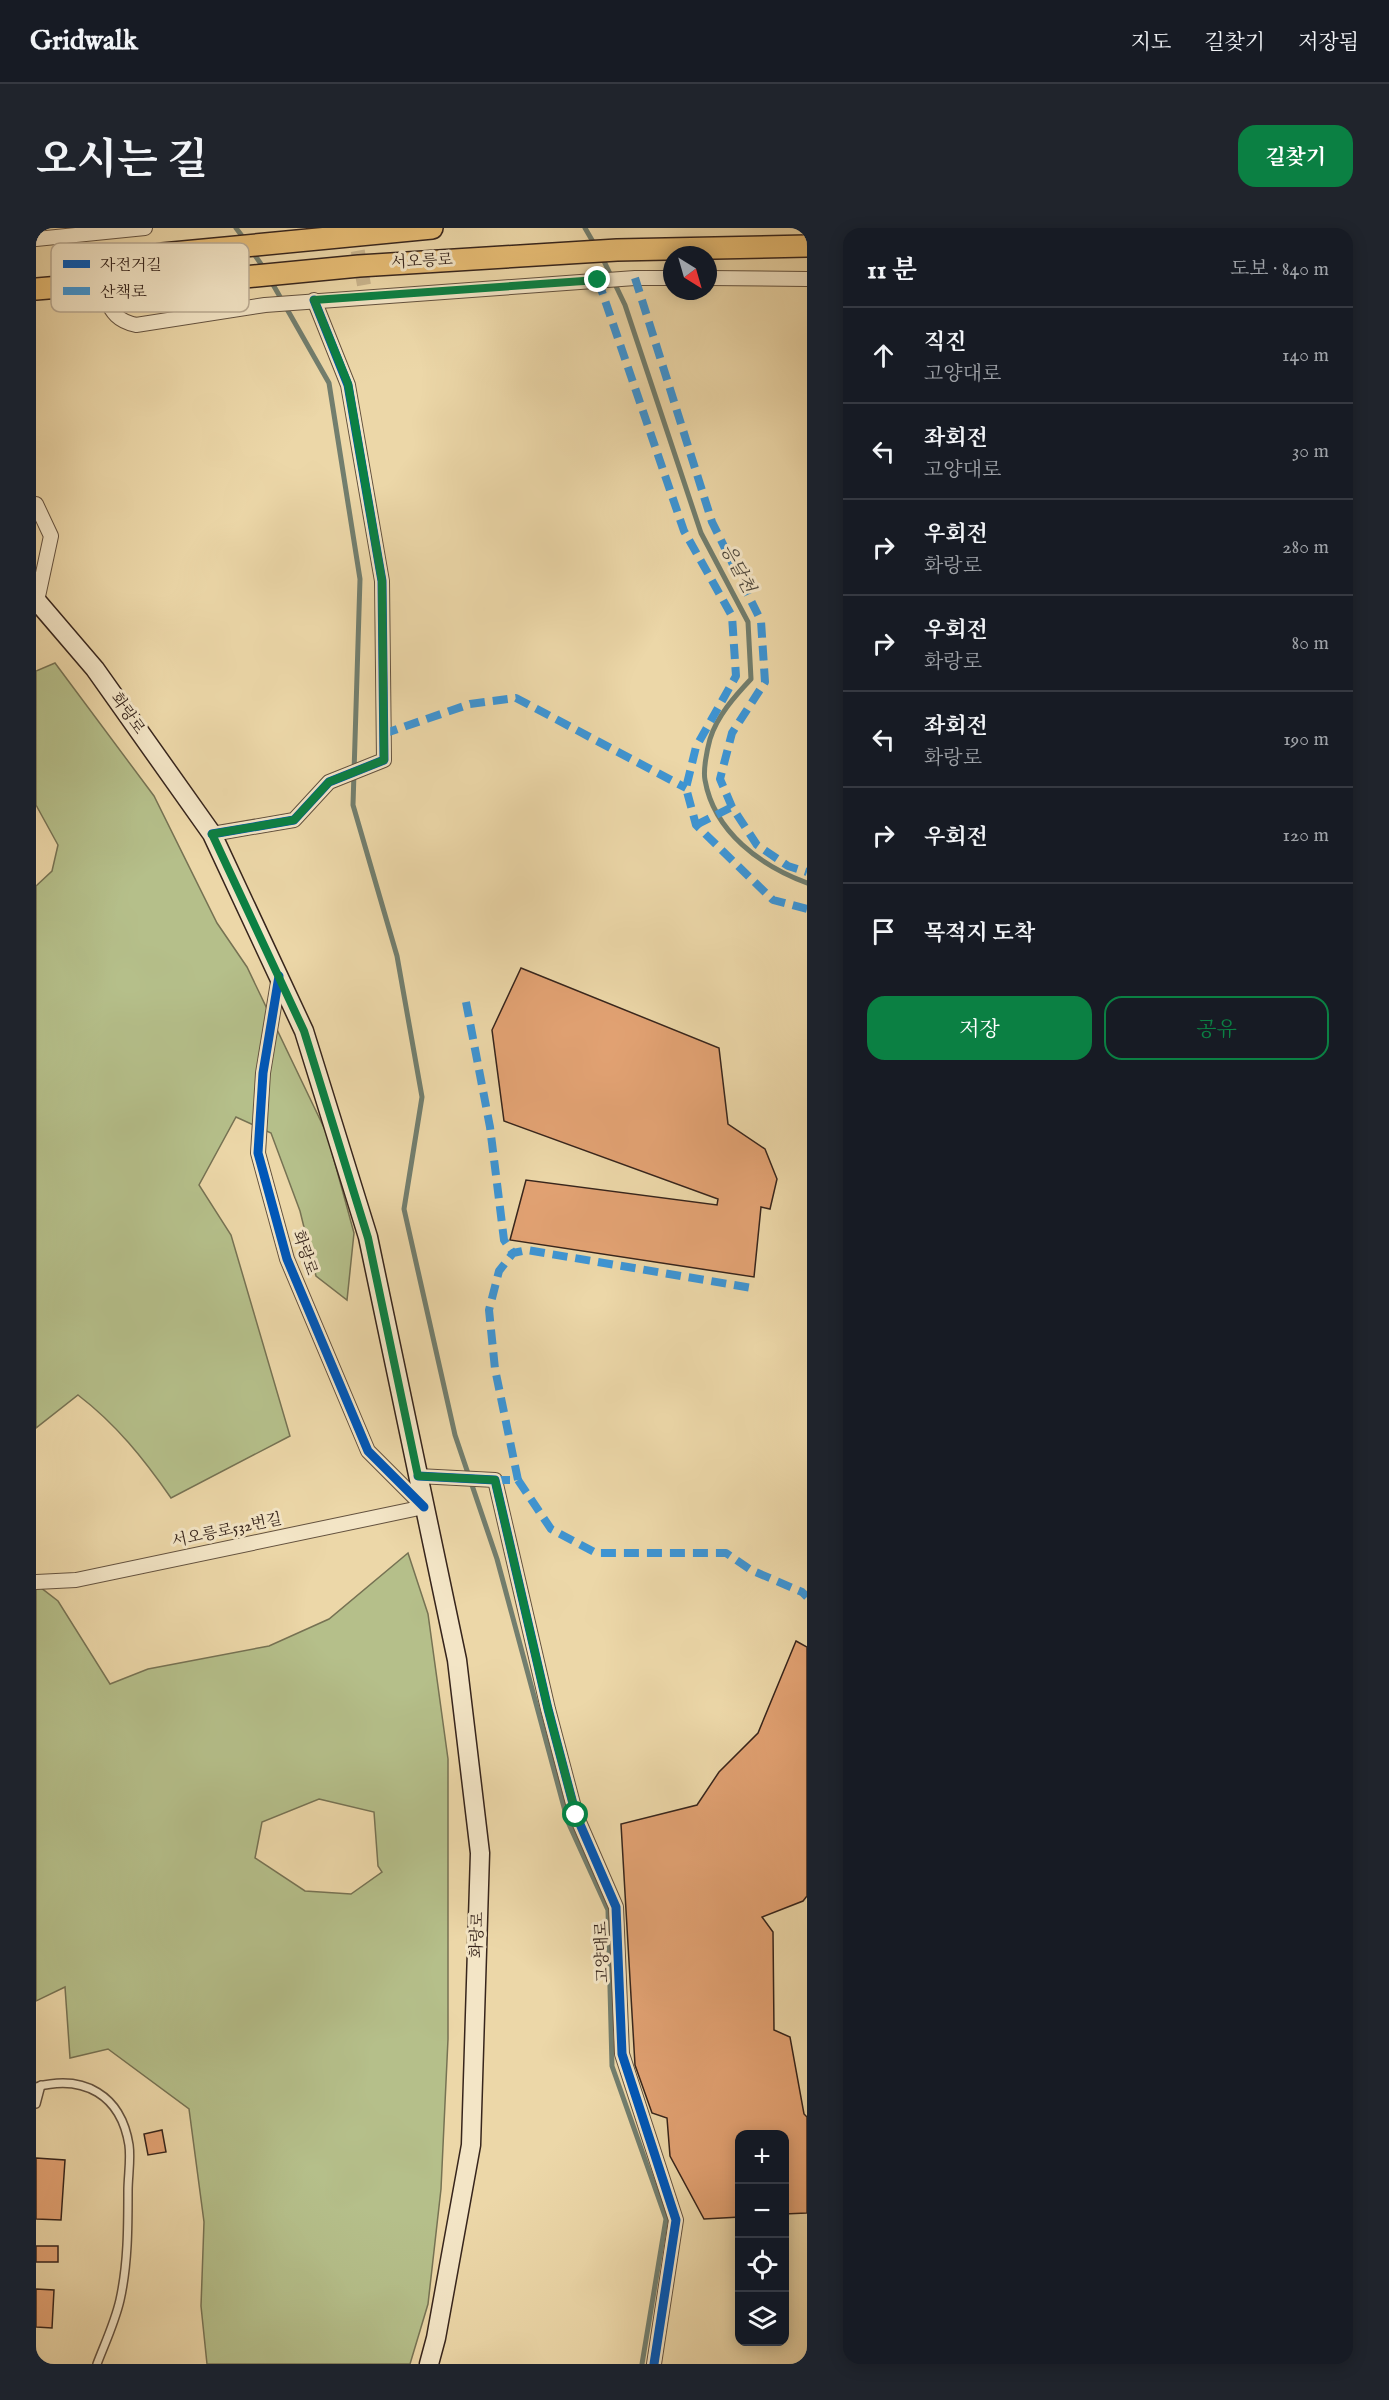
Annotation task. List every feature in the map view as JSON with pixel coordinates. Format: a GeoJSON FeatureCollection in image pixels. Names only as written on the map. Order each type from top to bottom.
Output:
{"type":"FeatureCollection","features":[{"type":"Feature","properties":{"kind":"main road","name":"서오릉로"},"geometry":{"type":"LineString","coordinates":[[249,245],[432,228]]}},
{"type":"Feature","properties":{"kind":"main road","name":"서오릉로"},"geometry":{"type":"LineString","coordinates":[[249,277],[359,266],[617,250],[807,246]]}},
{"type":"Feature","properties":{"kind":"main road"},"geometry":{"type":"LineString","coordinates":[[36,289],[51,288]]}},
{"type":"Feature","properties":{"kind":"main road","name":"화랑로"},"geometry":{"type":"LineString","coordinates":[[37,600],[95,669],[212,834],[304,1031],[368,1238],[457,1660],[480,1853],[471,2145],[436,2338],[429,2364]]}},
{"type":"Feature","properties":{"kind":"street"},"geometry":{"type":"LineString","coordinates":[[36,239],[145,228]]}},
{"type":"Feature","properties":{"kind":"street"},"geometry":{"type":"LineString","coordinates":[[249,308],[308,301],[365,291],[663,278]]}},
{"type":"Feature","properties":{"kind":"street"},"geometry":{"type":"LineString","coordinates":[[717,278],[807,279]]}},
{"type":"Feature","properties":{"kind":"street"},"geometry":{"type":"LineString","coordinates":[[212,834],[294,820],[329,782],[384,760],[382,581],[348,384],[308,301]]}},
{"type":"Feature","properties":{"kind":"street"},"geometry":{"type":"LineString","coordinates":[[112,312],[123,323],[136,326],[222,312]]}},
{"type":"Feature","properties":{"kind":"street"},"geometry":{"type":"LineString","coordinates":[[36,504],[51,536],[37,600]]}},
{"type":"Feature","properties":{"kind":"street","name":"화랑로"},"geometry":{"type":"LineString","coordinates":[[279,976],[263,1073],[258,1153],[287,1259],[368,1451],[424,1507]]}},
{"type":"Feature","properties":{"kind":"street","name":"고양대로"},"geometry":{"type":"LineString","coordinates":[[418,1476],[495,1480],[548,1709],[576,1815],[616,1907],[622,2054],[676,2220],[654,2364]]}},
{"type":"Feature","properties":{"kind":"street","name":"서오릉로532번길"},"geometry":{"type":"LineString","coordinates":[[36,1582],[76,1580],[424,1507]]}},
{"type":"Feature","properties":{"kind":"lane"},"geometry":{"type":"LineString","coordinates":[[36,2104],[38,2086],[69,2083],[88,2086],[99,2091],[108,2099],[126,2134],[129,2148],[129,2231],[124,2276],[114,2320],[97,2364]]}},
{"type":"Feature","properties":{"kind":"green space"},"geometry":{"type":"Polygon","coordinates":[[[55,663],[154,796],[217,923],[247,967],[327,1134],[354,1233],[347,1300],[316,1276],[300,1211],[271,1133],[236,1117],[199,1185],[231,1235],[290,1436],[171,1498],[129,1443],[78,1395],[36,1428],[36,886],[52,871],[58,845],[36,805],[36,671],[55,663]]]}},
{"type":"Feature","properties":{"kind":"green space"},"geometry":{"type":"Polygon","coordinates":[[[408,1553],[428,1614],[448,1759],[448,2039],[441,2189],[428,2304],[410,2364],[207,2364],[201,2306],[204,2222],[189,2109],[108,2049],[70,2058],[65,1987],[36,2001],[36,1584],[58,1601],[110,1684],[148,1669],[269,1646],[329,1619],[408,1553]],[[319,1799],[262,1822],[255,1858],[305,1891],[351,1894],[382,1872],[378,1866],[374,1812],[319,1799]]]}},
{"type":"Feature","properties":{"kind":"building"},"geometry":{"type":"Polygon","coordinates":[[[521,968],[719,1048],[728,1124],[765,1149],[777,1179],[770,1209],[761,1207],[754,1277],[510,1240],[526,1180],[717,1205],[718,1199],[504,1121],[492,1030],[521,968]]]}},
{"type":"Feature","properties":{"kind":"building"},"geometry":{"type":"Polygon","coordinates":[[[796,1641],[807,1647],[807,1896],[803,1901],[762,1917],[773,1932],[774,2030],[790,2037],[804,2114],[807,2117],[807,2213],[789,2214],[789,2130],[735,2130],[735,2217],[704,2219],[670,2156],[667,2118],[652,2113],[635,2065],[621,1824],[697,1805],[719,1772],[758,1733],[796,1641]]]}},
{"type":"Feature","properties":{"kind":"building"},"geometry":{"type":"Polygon","coordinates":[[[162,2130],[166,2152],[148,2155],[144,2134],[162,2130]]]}},
{"type":"Feature","properties":{"kind":"building"},"geometry":{"type":"Polygon","coordinates":[[[36,2158],[65,2160],[61,2220],[36,2219],[36,2158]]]}},
{"type":"Feature","properties":{"kind":"building"},"geometry":{"type":"Polygon","coordinates":[[[36,2246],[58,2246],[58,2262],[36,2262],[36,2246]]]}},
{"type":"Feature","properties":{"kind":"building"},"geometry":{"type":"Polygon","coordinates":[[[36,2289],[54,2290],[52,2328],[36,2327],[36,2289]]]}},
{"type":"Feature","properties":{"kind":"waterway"},"geometry":{"type":"LineString","coordinates":[[236,228],[245,240]]}},
{"type":"Feature","properties":{"kind":"waterway","name":"응달천"},"geometry":{"type":"LineString","coordinates":[[585,228],[596,247]]}},
{"type":"Feature","properties":{"kind":"waterway"},"geometry":{"type":"LineString","coordinates":[[252,251],[265,270]]}},
{"type":"Feature","properties":{"kind":"waterway","name":"응달천"},"geometry":{"type":"LineString","coordinates":[[601,255],[625,305],[701,533],[748,622],[751,679],[722,714],[710,739],[705,776],[710,799],[718,816],[742,845],[773,867],[807,883]]}},
{"type":"Feature","properties":{"kind":"waterway"},"geometry":{"type":"LineString","coordinates":[[271,281],[329,383],[360,579],[353,805],[397,956],[422,1097],[404,1209],[455,1435],[497,1559],[568,1822],[608,1910],[612,2066],[666,2219],[642,2364]]}},
{"type":"Feature","properties":{"kind":"tunnel"},"geometry":{"type":"LineString","coordinates":[[354,230],[364,285]]}},
{"type":"Feature","properties":{"kind":"marked path"},"geometry":{"type":"LineString","coordinates":[[635,278],[712,522],[761,621],[765,682],[732,733],[720,779],[732,807],[757,845],[788,866],[807,872]]}},
{"type":"Feature","properties":{"kind":"marked path"},"geometry":{"type":"LineString","coordinates":[[598,280],[684,531],[732,616],[736,676],[696,747],[686,788],[696,825],[773,900],[807,909]]}},
{"type":"Feature","properties":{"kind":"marked path"},"geometry":{"type":"LineString","coordinates":[[383,734],[470,704],[516,698],[686,788]]}},
{"type":"Feature","properties":{"kind":"marked path"},"geometry":{"type":"LineString","coordinates":[[696,825],[732,807]]}},
{"type":"Feature","properties":{"kind":"marked path"},"geometry":{"type":"LineString","coordinates":[[466,1002],[490,1127],[504,1240],[513,1253]]}},
{"type":"Feature","properties":{"kind":"marked path"},"geometry":{"type":"LineString","coordinates":[[518,1480],[495,1369],[489,1310],[499,1271],[513,1253],[527,1250],[752,1288]]}},
{"type":"Feature","properties":{"kind":"marked path"},"geometry":{"type":"LineString","coordinates":[[495,1480],[518,1480],[551,1529],[596,1553],[726,1553],[751,1570],[802,1592],[807,1597]]}},
{"type":"Feature","properties":{"kind":"cycle path"},"geometry":{"type":"LineString","coordinates":[[212,834],[294,820],[329,782],[384,760],[382,581],[348,385],[314,300]]}},
{"type":"Feature","properties":{"kind":"cycle path"},"geometry":{"type":"LineString","coordinates":[[279,976],[263,1073],[258,1153],[287,1259],[368,1451],[424,1507]]}},
{"type":"Feature","properties":{"kind":"cycle path"},"geometry":{"type":"LineString","coordinates":[[418,1476],[495,1480],[548,1709],[576,1815],[616,1907],[622,2054],[676,2220],[654,2364]]}},
{"type":"Feature","properties":{"kind":"route"},"geometry":{"type":"LineString","coordinates":[[576,1815],[548,1709],[495,1480],[418,1476],[368,1238],[304,1031],[212,834],[294,820],[329,782],[384,760],[382,581],[348,384],[314,300],[598,280]]}}]}
